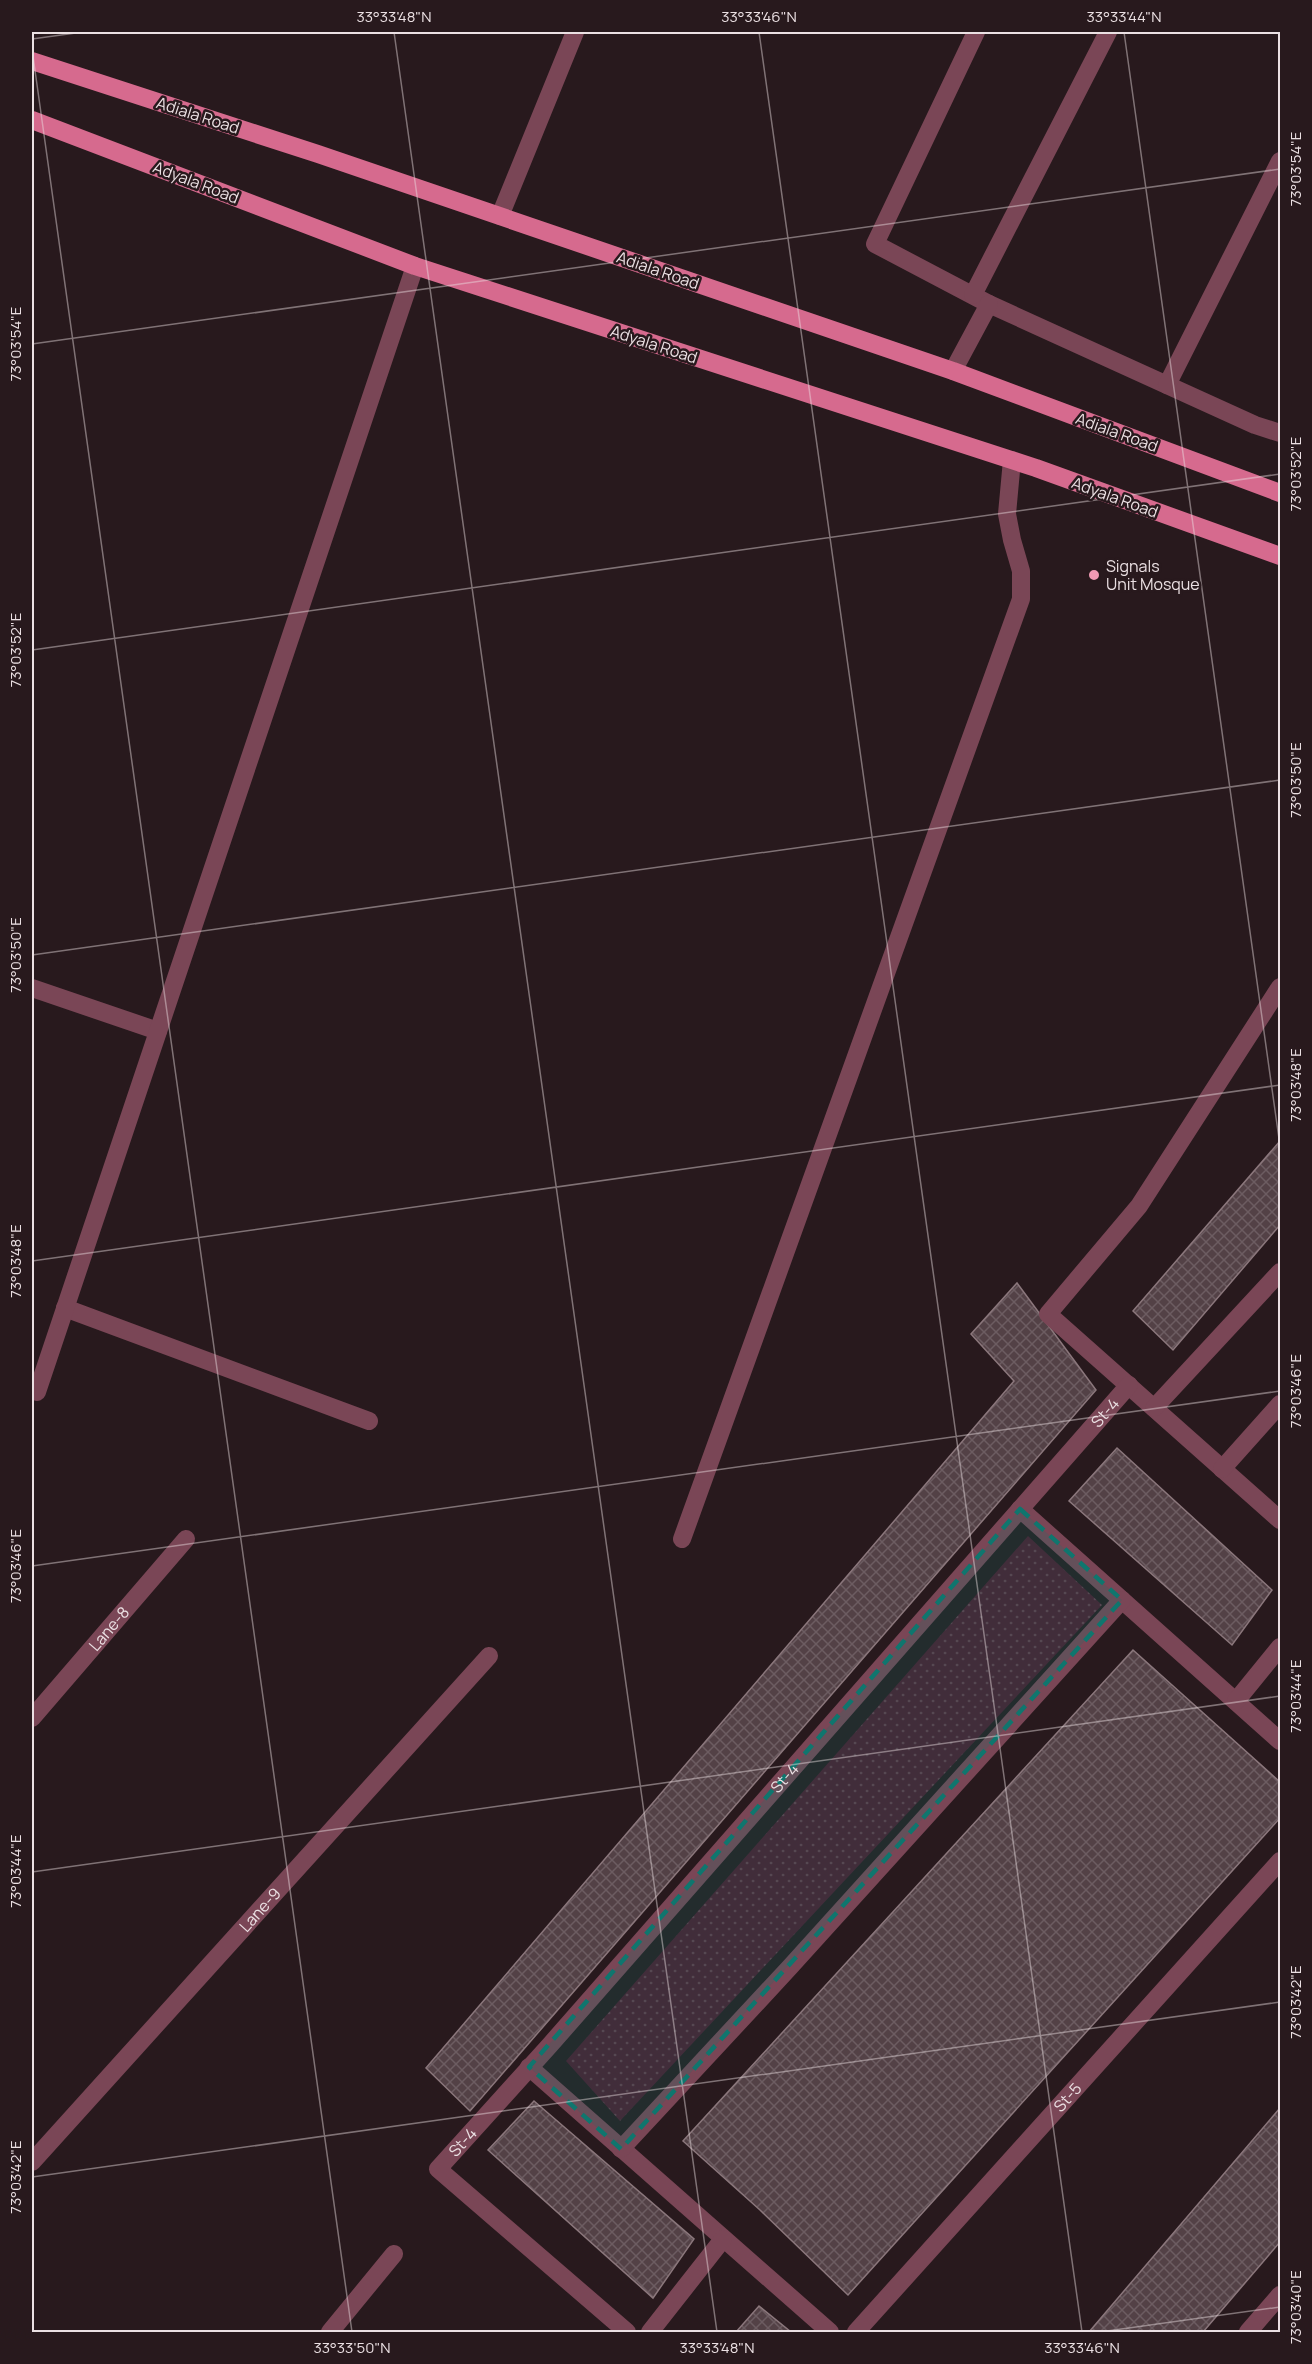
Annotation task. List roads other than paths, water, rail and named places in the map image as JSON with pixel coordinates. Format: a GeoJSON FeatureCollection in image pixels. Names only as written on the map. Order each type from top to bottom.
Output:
{"type":"FeatureCollection","features":[{"type":"Feature","properties":{"kind":"main road","name":"Adiala Road"},"geometry":{"type":"LineString","coordinates":[[32,61],[318,154],[953,371],[1281,493]]}},
{"type":"Feature","properties":{"kind":"main road","name":"Adyala Road"},"geometry":{"type":"LineString","coordinates":[[32,120],[415,266],[1012,460],[1281,556]]}},
{"type":"Feature","properties":{"kind":"street"},"geometry":{"type":"LineString","coordinates":[[500,216],[575,32]]}},
{"type":"Feature","properties":{"kind":"street"},"geometry":{"type":"LineString","coordinates":[[976,32],[875,244],[981,300],[1255,425],[1281,433]]}},
{"type":"Feature","properties":{"kind":"street"},"geometry":{"type":"LineString","coordinates":[[953,371],[981,300],[1108,32]]}},
{"type":"Feature","properties":{"kind":"street"},"geometry":{"type":"LineString","coordinates":[[1167,385],[1281,161]]}},
{"type":"Feature","properties":{"kind":"street"},"geometry":{"type":"LineString","coordinates":[[32,1390],[37,1392],[415,266]]}},
{"type":"Feature","properties":{"kind":"street"},"geometry":{"type":"LineString","coordinates":[[682,1539],[1021,599],[1021,572],[1007,514],[1012,460]]}},
{"type":"Feature","properties":{"kind":"street"},"geometry":{"type":"LineString","coordinates":[[1281,987],[1139,1206],[1048,1314],[1281,1520]]}},
{"type":"Feature","properties":{"kind":"street"},"geometry":{"type":"LineString","coordinates":[[32,988],[158,1031]]}},
{"type":"Feature","properties":{"kind":"street"},"geometry":{"type":"LineString","coordinates":[[1154,1408],[1281,1272]]}},
{"type":"Feature","properties":{"kind":"street"},"geometry":{"type":"LineString","coordinates":[[65,1308],[369,1421]]}},
{"type":"Feature","properties":{"kind":"street","name":"St-4"},"geometry":{"type":"LineString","coordinates":[[627,2332],[438,2169],[1129,1385]]}},
{"type":"Feature","properties":{"kind":"street"},"geometry":{"type":"LineString","coordinates":[[1222,1469],[1281,1404]]}},
{"type":"Feature","properties":{"kind":"street"},"geometry":{"type":"LineString","coordinates":[[1020,1509],[1281,1741]]}},
{"type":"Feature","properties":{"kind":"street","name":"Lane-8"},"geometry":{"type":"LineString","coordinates":[[32,1718],[186,1539]]}},
{"type":"Feature","properties":{"kind":"street"},"geometry":{"type":"LineString","coordinates":[[621,2149],[806,1950],[1122,1600]]}},
{"type":"Feature","properties":{"kind":"street"},"geometry":{"type":"LineString","coordinates":[[1236,1701],[1281,1647]]}},
{"type":"Feature","properties":{"kind":"street","name":"Lane-9"},"geometry":{"type":"LineString","coordinates":[[32,2162],[489,1656]]}},
{"type":"Feature","properties":{"kind":"street","name":"St-5"},"geometry":{"type":"LineString","coordinates":[[856,2332],[1281,1862]]}},
{"type":"Feature","properties":{"kind":"street"},"geometry":{"type":"LineString","coordinates":[[529,2067],[830,2332]]}},
{"type":"Feature","properties":{"kind":"street"},"geometry":{"type":"LineString","coordinates":[[650,2332],[723,2239]]}},
{"type":"Feature","properties":{"kind":"street"},"geometry":{"type":"LineString","coordinates":[[330,2332],[394,2254]]}},
{"type":"Feature","properties":{"kind":"street"},"geometry":{"type":"LineString","coordinates":[[1248,2332],[1281,2295]]}},
{"type":"Feature","properties":{"kind":"place","name":"Signals Unit Mosque"},"geometry":{"type":"Point","coordinates":[1094,575]}}]}
